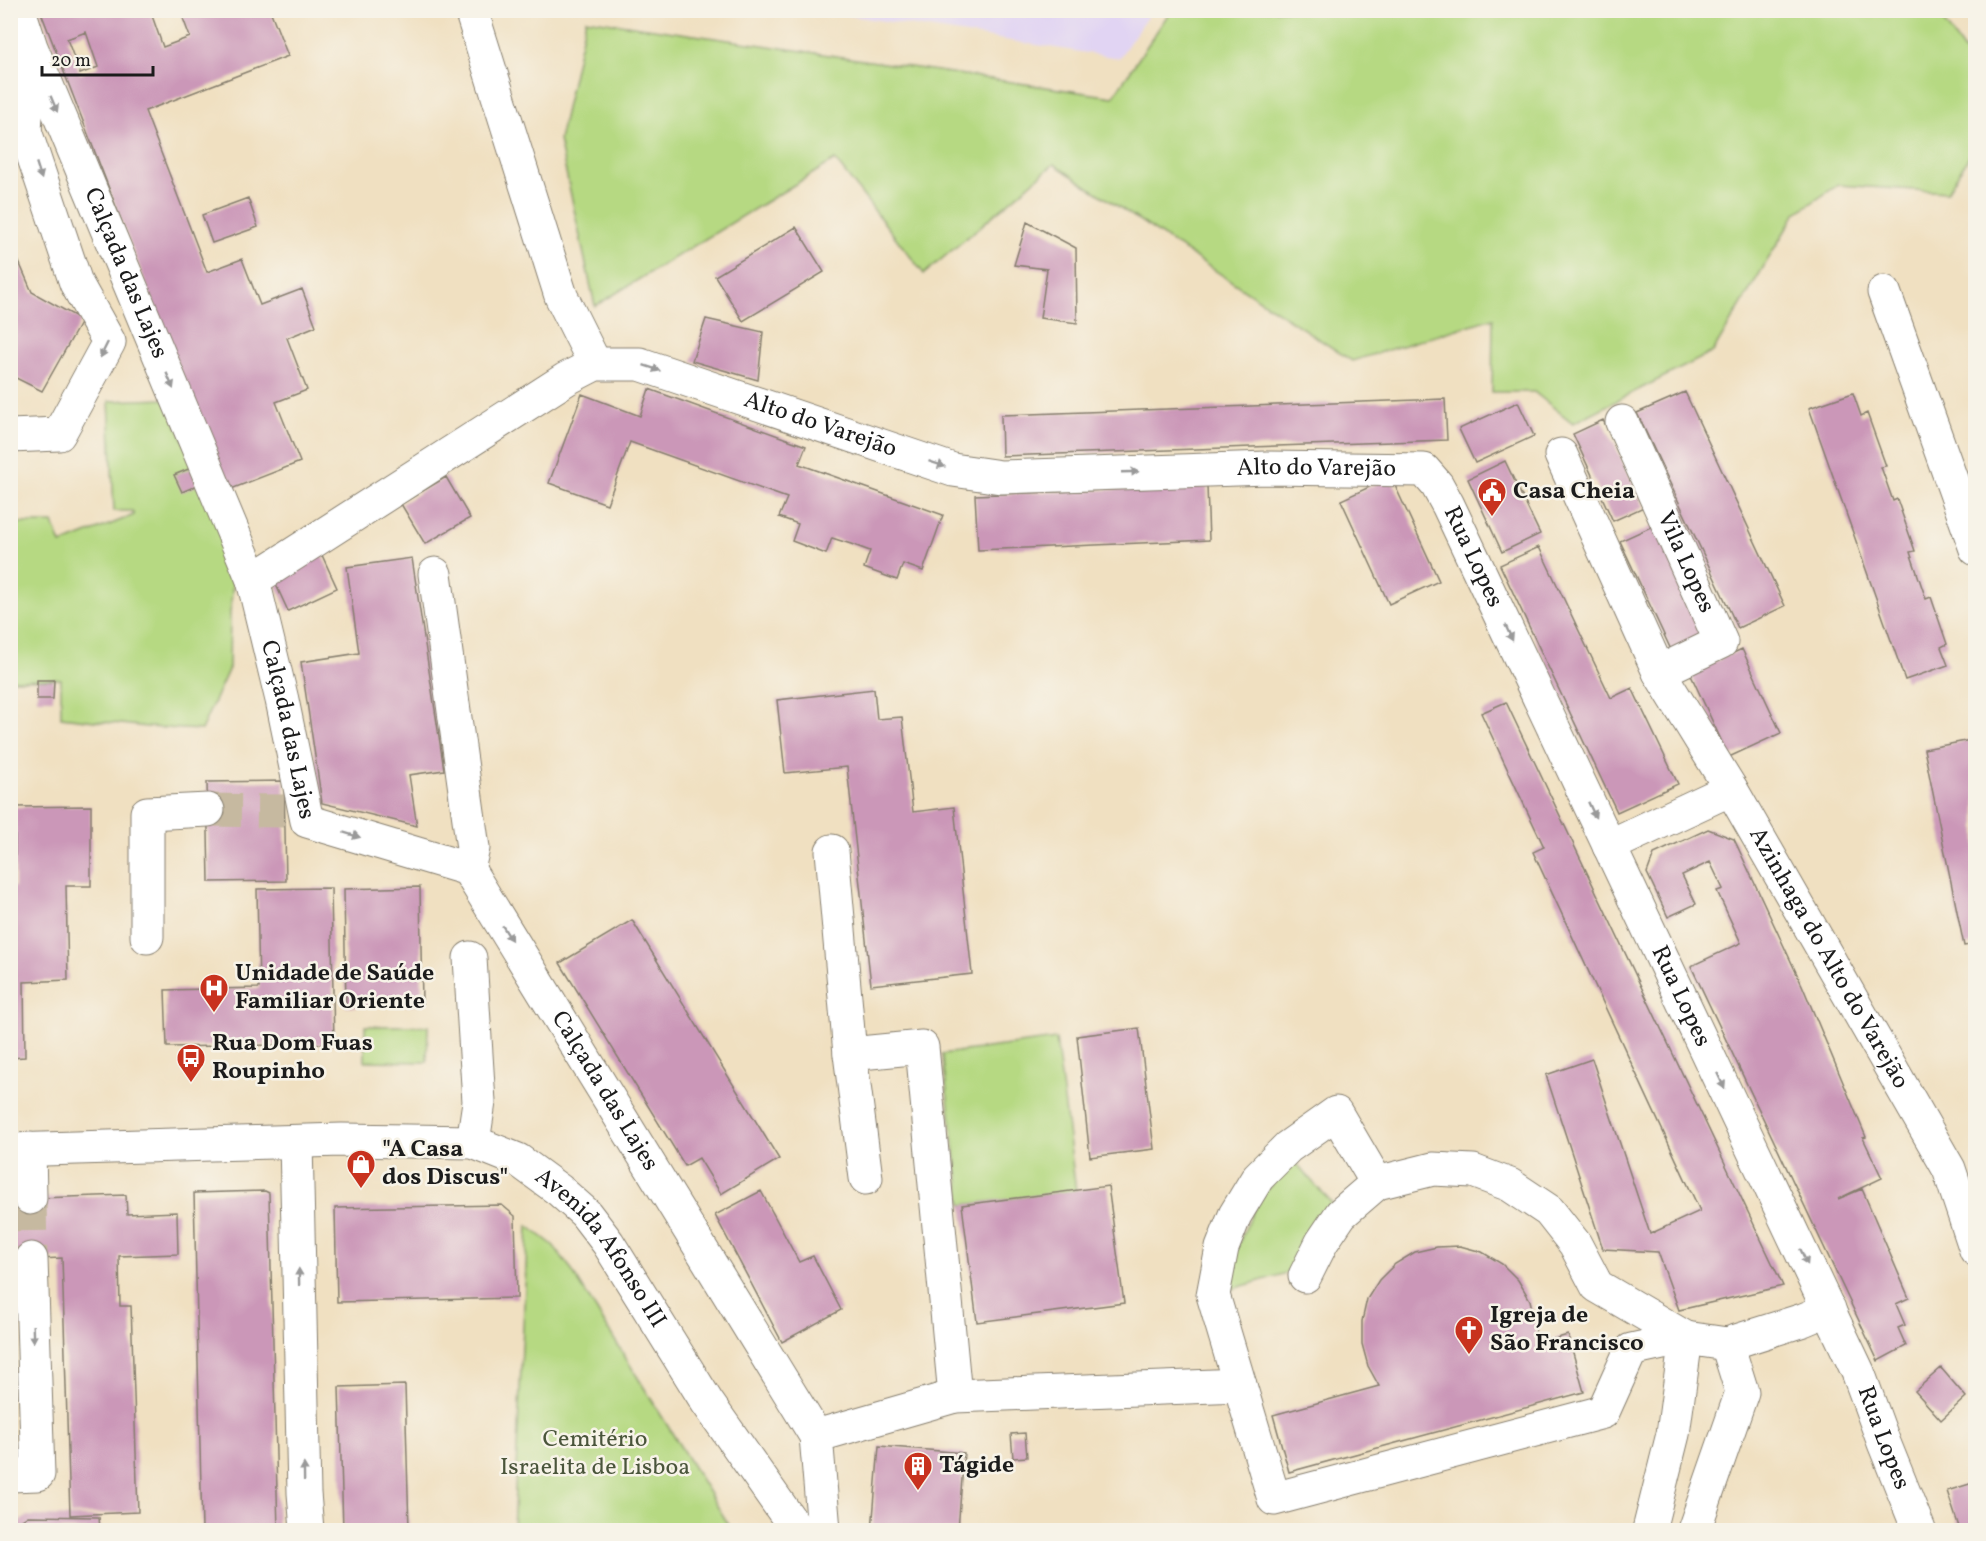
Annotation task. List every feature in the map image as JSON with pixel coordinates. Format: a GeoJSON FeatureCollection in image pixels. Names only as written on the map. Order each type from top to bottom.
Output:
{"type":"FeatureCollection","features":[{"type":"Feature","properties":{"kind":"street","name":"Calçada das Lajes"},"geometry":{"type":"LineString","coordinates":[[19,10],[21,54],[253,580],[282,700],[296,816],[468,869],[816,1436],[824,1530]]}},
{"type":"Feature","properties":{"kind":"street"},"geometry":{"type":"LineString","coordinates":[[253,580],[452,450],[566,379],[595,364],[561,296],[471,10]]}},
{"type":"Feature","properties":{"kind":"street"},"geometry":{"type":"LineString","coordinates":[[10,436],[59,434],[109,342],[76,283],[18,134],[21,54]]}},
{"type":"Feature","properties":{"kind":"street"},"geometry":{"type":"LineString","coordinates":[[1884,292],[1976,549]]}},
{"type":"Feature","properties":{"kind":"street","name":"Alto do Varejão"},"geometry":{"type":"LineString","coordinates":[[595,364],[640,364],[953,470],[1001,477],[1267,468],[1424,470]]}},
{"type":"Feature","properties":{"kind":"street","name":"Vila Lopes"},"geometry":{"type":"LineString","coordinates":[[1622,422],[1720,642],[1659,672]]}},
{"type":"Feature","properties":{"kind":"street"},"geometry":{"type":"LineString","coordinates":[[1561,455],[1659,672],[1731,789],[1610,846]]}},
{"type":"Feature","properties":{"kind":"street","name":"Rua Lopes"},"geometry":{"type":"LineString","coordinates":[[1424,470],[1437,485],[1448,504],[1829,1309],[1858,1372],[1919,1530]]}},
{"type":"Feature","properties":{"kind":"street"},"geometry":{"type":"LineString","coordinates":[[435,574],[473,848],[468,869]]}},
{"type":"Feature","properties":{"kind":"street","name":"Azinhaga do Alto do Varejão"},"geometry":{"type":"LineString","coordinates":[[1731,789],[1949,1169],[1976,1250]]}},
{"type":"Feature","properties":{"kind":"street"},"geometry":{"type":"LineString","coordinates":[[147,937],[147,813],[208,810]]}},
{"type":"Feature","properties":{"kind":"street"},"geometry":{"type":"LineString","coordinates":[[832,851],[850,1054],[866,1178]]}},
{"type":"Feature","properties":{"kind":"street"},"geometry":{"type":"LineString","coordinates":[[470,958],[478,1102],[473,1142]]}},
{"type":"Feature","properties":{"kind":"street"},"geometry":{"type":"LineString","coordinates":[[850,1054],[922,1047],[955,1396]]}},
{"type":"Feature","properties":{"kind":"street"},"geometry":{"type":"LineString","coordinates":[[1377,1183],[1336,1113],[1288,1147],[1258,1177],[1235,1215],[1221,1248],[1213,1295],[1274,1498],[1604,1412],[1631,1350],[1686,1338],[1727,1344],[1829,1309]]}},
{"type":"Feature","properties":{"kind":"street","name":"Avenida Afonso III"},"geometry":{"type":"LineString","coordinates":[[20,1149],[342,1140],[473,1142],[518,1160],[559,1190],[585,1213],[608,1243],[707,1402],[796,1530]]}},
{"type":"Feature","properties":{"kind":"street"},"geometry":{"type":"LineString","coordinates":[[296,1142],[304,1493],[307,1530]]}},
{"type":"Feature","properties":{"kind":"street"},"geometry":{"type":"LineString","coordinates":[[20,1149],[30,1198]]}},
{"type":"Feature","properties":{"kind":"street"},"geometry":{"type":"LineString","coordinates":[[1305,1276],[1322,1242],[1341,1214],[1377,1183],[1433,1169],[1473,1171],[1510,1185],[1549,1211],[1575,1244],[1597,1286],[1686,1338]]}},
{"type":"Feature","properties":{"kind":"street"},"geometry":{"type":"LineString","coordinates":[[10,1475],[38,1474],[31,1267]]}},
{"type":"Feature","properties":{"kind":"street"},"geometry":{"type":"LineString","coordinates":[[1649,1530],[1673,1434],[1686,1338]]}},
{"type":"Feature","properties":{"kind":"street"},"geometry":{"type":"LineString","coordinates":[[1694,1530],[1742,1392],[1727,1344]]}},
{"type":"Feature","properties":{"kind":"street"},"geometry":{"type":"LineString","coordinates":[[816,1436],[955,1396],[1240,1385]]}},
{"type":"Feature","properties":{"kind":"shaded area"},"geometry":{"type":"Polygon","coordinates":[[[821,11],[1151,11],[1119,58],[821,11]]]}},
{"type":"Feature","properties":{"kind":"green space"},"geometry":{"type":"Polygon","coordinates":[[[1171,10],[1936,11],[1975,66],[1975,147],[1947,192],[1838,185],[1795,214],[1713,352],[1573,423],[1534,392],[1492,392],[1493,318],[1352,361],[1054,164],[924,274],[835,160],[595,306],[559,140],[586,19],[1113,97],[1171,10]]]}},
{"type":"Feature","properties":{"kind":"green space"},"geometry":{"type":"Polygon","coordinates":[[[166,399],[235,562],[230,613],[229,668],[201,730],[147,727],[61,717],[61,679],[11,680],[10,523],[53,523],[61,544],[134,515],[132,511],[114,511],[109,401],[166,399]]]}},
{"type":"Feature","properties":{"kind":"green space"},"geometry":{"type":"Polygon","coordinates":[[[365,1026],[428,1026],[427,1062],[365,1061],[365,1026]]]}},
{"type":"Feature","properties":{"kind":"green space"},"geometry":{"type":"Polygon","coordinates":[[[1056,1039],[1076,1191],[962,1205],[942,1054],[1056,1039]]]}},
{"type":"Feature","properties":{"kind":"green space"},"geometry":{"type":"Polygon","coordinates":[[[1293,1160],[1337,1209],[1300,1269],[1226,1291],[1230,1263],[1258,1200],[1293,1160]]]}},
{"type":"Feature","properties":{"kind":"green space","name":"Cemitério Israelita de Lisboa"},"geometry":{"type":"Polygon","coordinates":[[[528,1226],[553,1245],[569,1266],[732,1530],[513,1530],[528,1226]]]}},
{"type":"Feature","properties":{"kind":"building"},"geometry":{"type":"Polygon","coordinates":[[[40,10],[150,10],[163,47],[190,37],[180,10],[270,10],[288,56],[145,111],[207,272],[242,259],[260,305],[302,289],[316,326],[287,338],[307,390],[276,402],[300,462],[226,491],[40,10]],[[86,32],[67,39],[80,74],[98,67],[86,32]]]}},
{"type":"Feature","properties":{"kind":"building"},"geometry":{"type":"Polygon","coordinates":[[[10,193],[17,194],[13,248],[32,292],[82,320],[42,391],[10,375],[10,193]]]}},
{"type":"Feature","properties":{"kind":"building"},"geometry":{"type":"Polygon","coordinates":[[[248,198],[258,227],[212,243],[202,215],[248,198]]]}},
{"type":"Feature","properties":{"kind":"building"},"geometry":{"type":"Polygon","coordinates":[[[1027,222],[1076,248],[1077,323],[1040,318],[1047,269],[1014,265],[1027,222]]]}},
{"type":"Feature","properties":{"kind":"building"},"geometry":{"type":"Polygon","coordinates":[[[796,227],[824,272],[743,321],[715,276],[796,227]]]}},
{"type":"Feature","properties":{"kind":"building"},"geometry":{"type":"Polygon","coordinates":[[[706,319],[763,332],[758,380],[692,361],[706,319]]]}},
{"type":"Feature","properties":{"kind":"building"},"geometry":{"type":"Polygon","coordinates":[[[649,389],[806,446],[799,464],[943,515],[923,571],[903,564],[897,580],[864,568],[870,551],[832,538],[826,554],[792,541],[798,524],[779,517],[787,498],[630,442],[607,504],[549,483],[582,394],[640,416],[649,389]]]}},
{"type":"Feature","properties":{"kind":"building"},"geometry":{"type":"Polygon","coordinates":[[[1685,392],[1785,606],[1738,628],[1637,413],[1685,392]]]}},
{"type":"Feature","properties":{"kind":"building"},"geometry":{"type":"Polygon","coordinates":[[[1853,393],[1861,416],[1867,413],[1886,466],[1881,467],[1893,501],[1897,499],[1915,551],[1910,552],[1926,599],[1931,597],[1947,644],[1941,647],[1948,665],[1905,680],[1809,408],[1853,393]]]}},
{"type":"Feature","properties":{"kind":"building"},"geometry":{"type":"Polygon","coordinates":[[[1445,399],[1447,440],[1002,456],[1001,415],[1445,399]]]}},
{"type":"Feature","properties":{"kind":"building"},"geometry":{"type":"Polygon","coordinates":[[[1518,402],[1534,436],[1475,463],[1459,429],[1518,402]]]}},
{"type":"Feature","properties":{"kind":"building"},"geometry":{"type":"Polygon","coordinates":[[[1603,420],[1644,507],[1613,521],[1573,434],[1603,420]]]}},
{"type":"Feature","properties":{"kind":"building"},"geometry":{"type":"Polygon","coordinates":[[[1505,461],[1540,534],[1502,552],[1468,479],[1505,461]]]}},
{"type":"Feature","properties":{"kind":"building"},"geometry":{"type":"Polygon","coordinates":[[[191,468],[198,485],[182,492],[174,475],[191,468]]]}},
{"type":"Feature","properties":{"kind":"building"},"geometry":{"type":"Polygon","coordinates":[[[446,477],[470,518],[425,544],[401,504],[446,477]]]}},
{"type":"Feature","properties":{"kind":"building"},"geometry":{"type":"Polygon","coordinates":[[[1391,477],[1439,581],[1389,604],[1341,500],[1391,477]]]}},
{"type":"Feature","properties":{"kind":"building"},"geometry":{"type":"Polygon","coordinates":[[[1207,486],[1209,540],[978,550],[975,495],[1207,486]]]}},
{"type":"Feature","properties":{"kind":"building"},"geometry":{"type":"Polygon","coordinates":[[[1655,525],[1708,638],[1673,654],[1620,541],[1655,525]]]}},
{"type":"Feature","properties":{"kind":"building"},"geometry":{"type":"Polygon","coordinates":[[[1539,547],[1611,698],[1632,688],[1678,784],[1617,812],[1500,565],[1539,547]]]}},
{"type":"Feature","properties":{"kind":"building"},"geometry":{"type":"Polygon","coordinates":[[[321,553],[337,588],[288,611],[272,576],[321,553]]]}},
{"type":"Feature","properties":{"kind":"building"},"geometry":{"type":"Polygon","coordinates":[[[412,558],[444,770],[409,775],[417,826],[322,803],[301,662],[359,653],[347,567],[412,558]]]}},
{"type":"Feature","properties":{"kind":"building"},"geometry":{"type":"Polygon","coordinates":[[[1742,649],[1781,733],[1729,757],[1690,673],[1742,649]]]}},
{"type":"Feature","properties":{"kind":"building"},"geometry":{"type":"Polygon","coordinates":[[[37,680],[54,680],[53,699],[37,699],[37,680]]]}},
{"type":"Feature","properties":{"kind":"building"},"geometry":{"type":"Polygon","coordinates":[[[874,689],[877,719],[902,717],[913,812],[954,807],[972,974],[871,985],[847,767],[785,773],[777,700],[874,689]]]}},
{"type":"Feature","properties":{"kind":"building"},"geometry":{"type":"Polygon","coordinates":[[[1506,702],[1783,1286],[1679,1310],[1658,1252],[1603,1249],[1546,1075],[1592,1059],[1650,1234],[1700,1211],[1533,852],[1544,847],[1481,713],[1506,702]]]}},
{"type":"Feature","properties":{"kind":"building"},"geometry":{"type":"Polygon","coordinates":[[[1976,739],[1976,944],[1964,946],[1924,749],[1976,739]]]}},
{"type":"Feature","properties":{"kind":"building"},"geometry":{"type":"Polygon","coordinates":[[[284,781],[286,881],[209,882],[207,782],[284,781]]]}},
{"type":"Feature","properties":{"kind":"building"},"geometry":{"type":"Polygon","coordinates":[[[91,806],[91,886],[66,886],[68,980],[24,982],[25,1057],[10,1058],[10,887],[15,887],[15,807],[91,806]]]}},
{"type":"Feature","properties":{"kind":"building"},"geometry":{"type":"Polygon","coordinates":[[[1708,829],[1734,839],[1802,985],[1866,1137],[1863,1138],[1882,1178],[1838,1199],[1862,1189],[1909,1298],[1896,1304],[1905,1325],[1898,1328],[1906,1346],[1878,1361],[1691,966],[1741,943],[1717,891],[1723,889],[1710,862],[1682,875],[1696,904],[1668,917],[1647,873],[1654,854],[1708,829]]]}},
{"type":"Feature","properties":{"kind":"building"},"geometry":{"type":"Polygon","coordinates":[[[420,887],[422,1005],[346,1007],[344,889],[420,887]]]}},
{"type":"Feature","properties":{"kind":"building"},"geometry":{"type":"Polygon","coordinates":[[[331,888],[334,1044],[167,1047],[165,990],[259,988],[257,889],[331,888]]]}},
{"type":"Feature","properties":{"kind":"building"},"geometry":{"type":"Polygon","coordinates":[[[632,920],[779,1159],[721,1194],[699,1158],[685,1166],[560,963],[632,920]]]}},
{"type":"Feature","properties":{"kind":"building"},"geometry":{"type":"Polygon","coordinates":[[[1139,1028],[1154,1149],[1090,1157],[1077,1036],[1139,1028]]]}},
{"type":"Feature","properties":{"kind":"building"},"geometry":{"type":"Polygon","coordinates":[[[1108,1186],[1124,1303],[977,1322],[962,1205],[1108,1186]]]}},
{"type":"Feature","properties":{"kind":"building"},"geometry":{"type":"Polygon","coordinates":[[[265,1191],[269,1193],[278,1530],[202,1530],[194,1193],[265,1191]]]}},
{"type":"Feature","properties":{"kind":"building"},"geometry":{"type":"Polygon","coordinates":[[[761,1191],[799,1262],[813,1256],[841,1310],[782,1342],[715,1215],[761,1191]]]}},
{"type":"Feature","properties":{"kind":"building"},"geometry":{"type":"Polygon","coordinates":[[[126,1195],[127,1214],[177,1212],[178,1254],[119,1256],[120,1306],[131,1306],[138,1512],[70,1515],[62,1258],[10,1260],[10,1199],[126,1195]]]}},
{"type":"Feature","properties":{"kind":"building"},"geometry":{"type":"Polygon","coordinates":[[[502,1205],[515,1216],[517,1298],[337,1302],[335,1208],[502,1205]]]}},
{"type":"Feature","properties":{"kind":"building","name":"Igreja de São Francisco"},"geometry":{"type":"Polygon","coordinates":[[[1460,1246],[1482,1252],[1502,1264],[1518,1280],[1530,1300],[1535,1322],[1536,1344],[1568,1335],[1584,1392],[1289,1472],[1273,1415],[1379,1386],[1368,1366],[1362,1344],[1362,1321],[1367,1299],[1379,1280],[1395,1264],[1415,1252],[1437,1247],[1460,1246]]]}},
{"type":"Feature","properties":{"kind":"building"},"geometry":{"type":"Polygon","coordinates":[[[1941,1368],[1966,1397],[1941,1420],[1915,1391],[1941,1368]]]}},
{"type":"Feature","properties":{"kind":"building"},"geometry":{"type":"Polygon","coordinates":[[[405,1385],[409,1530],[343,1530],[339,1387],[405,1385]]]}},
{"type":"Feature","properties":{"kind":"building"},"geometry":{"type":"Polygon","coordinates":[[[1025,1433],[1027,1457],[1013,1458],[1011,1434],[1025,1433]]]}},
{"type":"Feature","properties":{"kind":"building","name":"Tágide"},"geometry":{"type":"Polygon","coordinates":[[[879,1446],[964,1453],[958,1530],[872,1530],[879,1446]]]}},
{"type":"Feature","properties":{"kind":"building"},"geometry":{"type":"Polygon","coordinates":[[[1976,1482],[1976,1530],[1960,1530],[1947,1491],[1976,1482]]]}},
{"type":"Feature","properties":{"kind":"building"},"geometry":{"type":"Polygon","coordinates":[[[28,1516],[99,1517],[100,1530],[13,1530],[16,1524],[28,1516]]]}},
{"type":"Feature","properties":{"kind":"tunnel"},"geometry":{"type":"LineString","coordinates":[[208,810],[284,811]]}},
{"type":"Feature","properties":{"kind":"tunnel"},"geometry":{"type":"LineString","coordinates":[[30,1198],[31,1259]]}},
{"type":"Feature","properties":{"kind":"place","name":"Casa Cheia"},"geometry":{"type":"Point","coordinates":[1492,518]}},
{"type":"Feature","properties":{"kind":"place","name":"Unidade de Saúde Familiar Oriente"},"geometry":{"type":"Point","coordinates":[214,1014]}},
{"type":"Feature","properties":{"kind":"place","name":"Rua Dom Fuas Roupinho"},"geometry":{"type":"Point","coordinates":[191,1084]}},
{"type":"Feature","properties":{"kind":"place","name":"\"A Casa dos Discus\""},"geometry":{"type":"Point","coordinates":[361,1190]}},
{"type":"Feature","properties":{"kind":"place","name":"Igreja de São Francisco"},"geometry":{"type":"Point","coordinates":[1469,1356]}},
{"type":"Feature","properties":{"kind":"place","name":"Tágide"},"geometry":{"type":"Point","coordinates":[918,1492]}}]}
